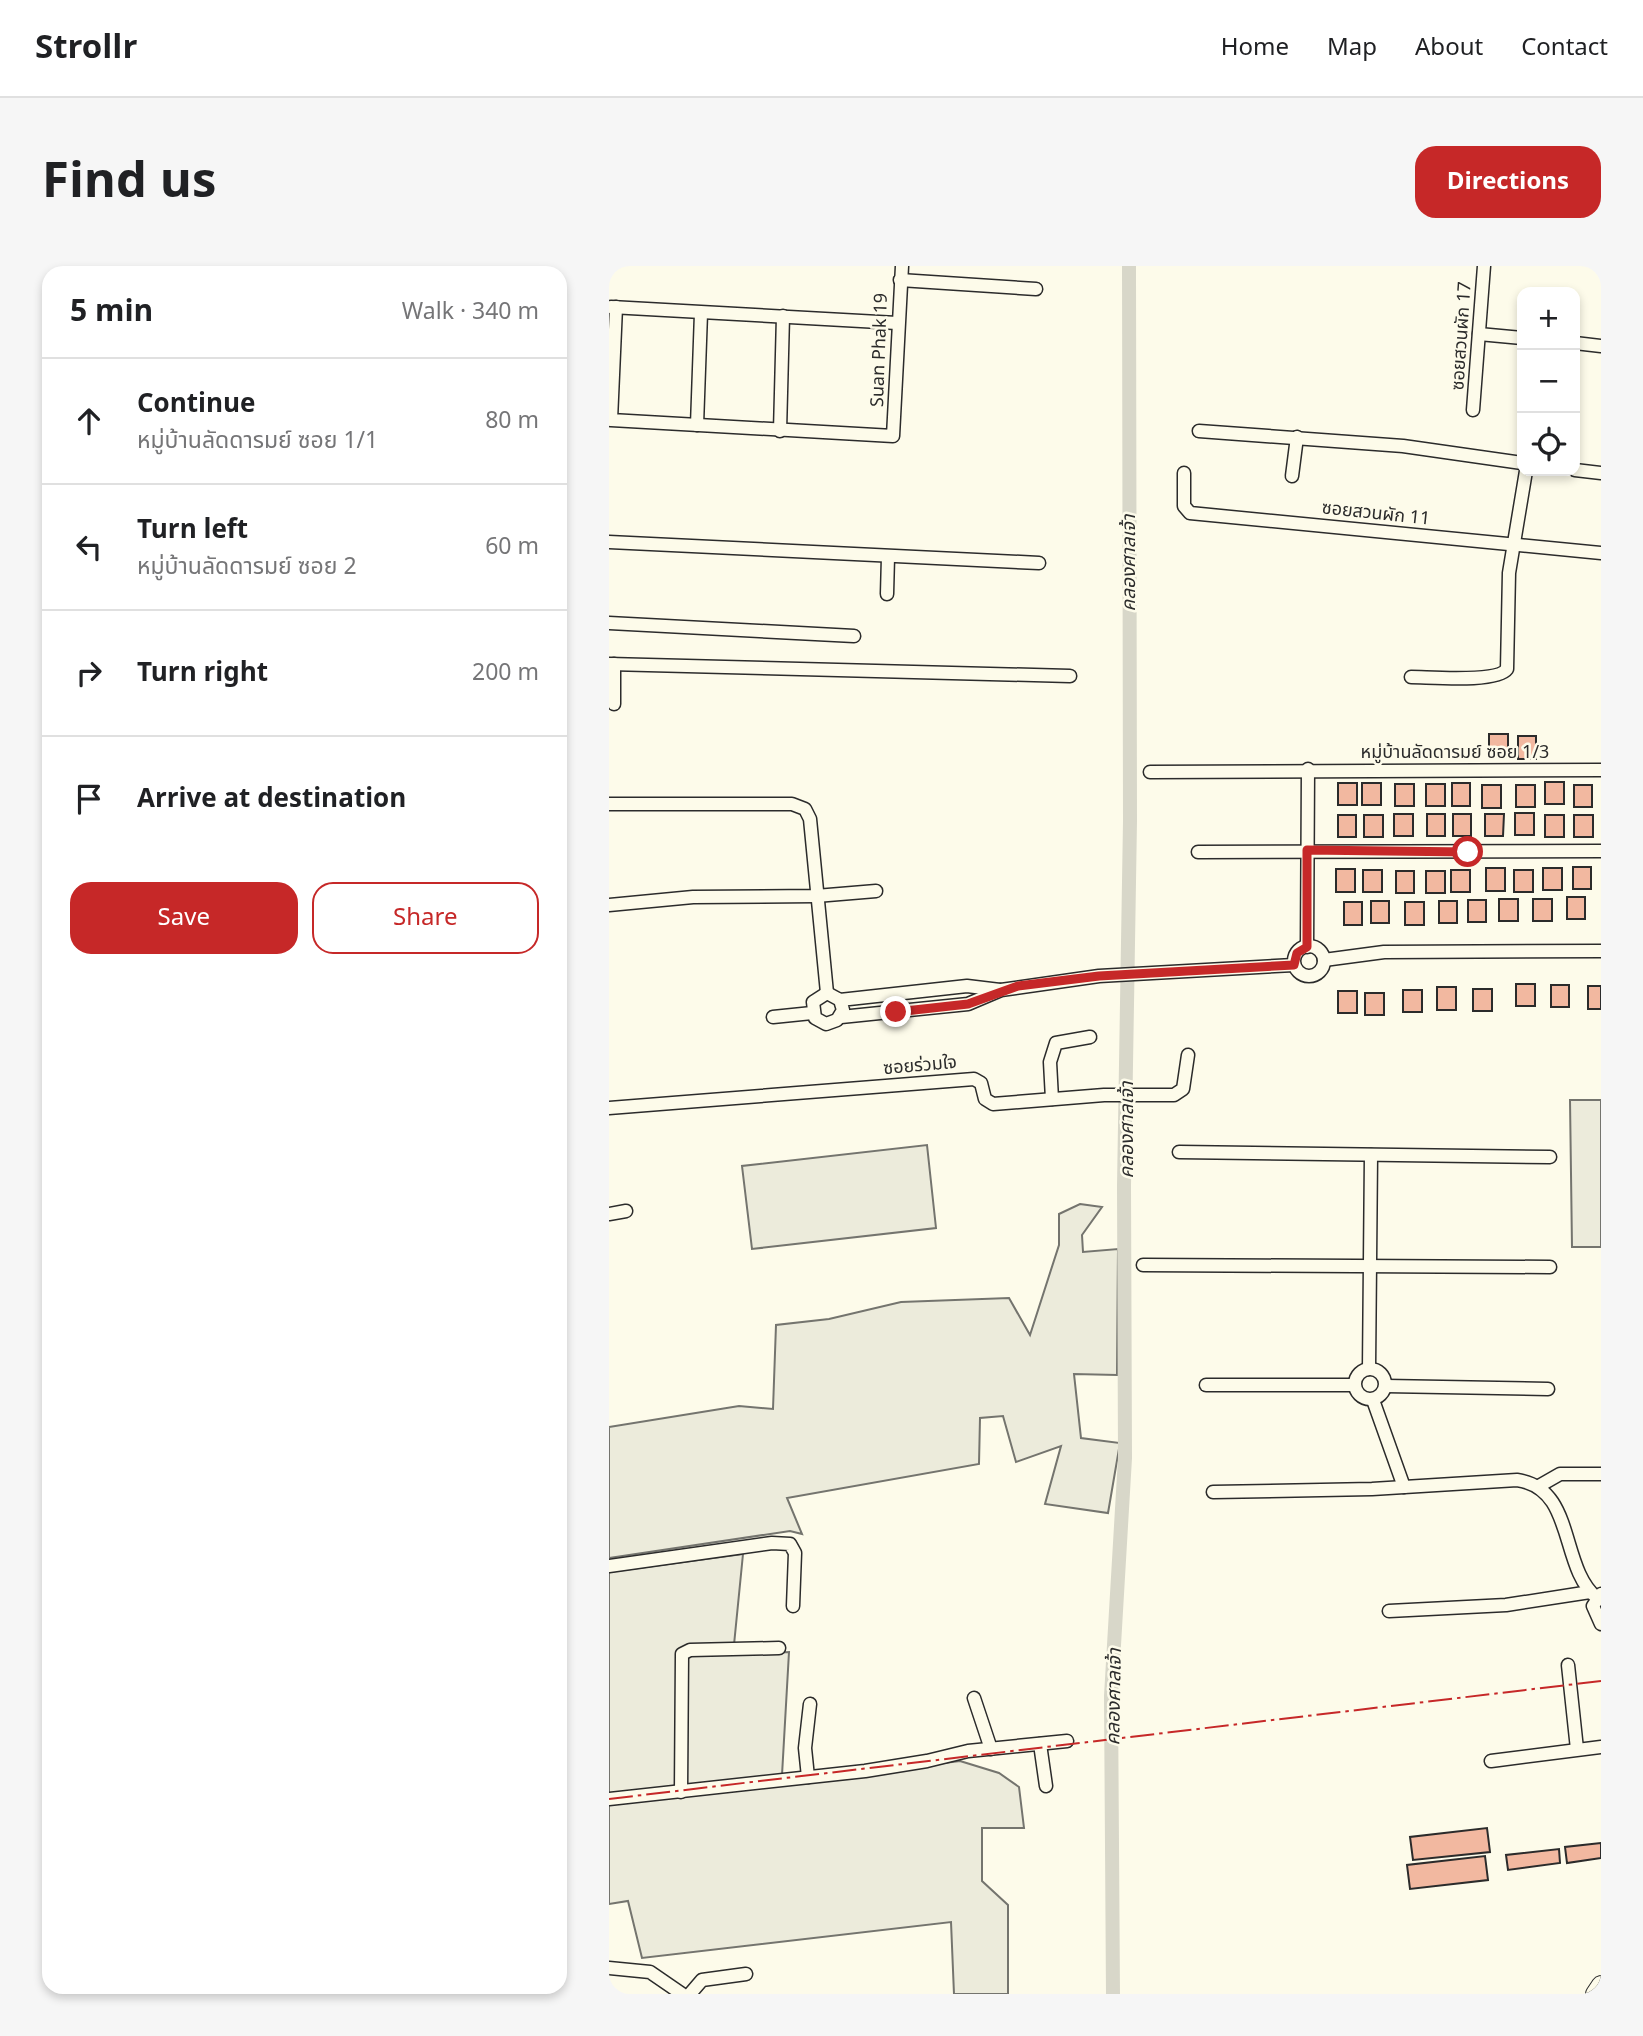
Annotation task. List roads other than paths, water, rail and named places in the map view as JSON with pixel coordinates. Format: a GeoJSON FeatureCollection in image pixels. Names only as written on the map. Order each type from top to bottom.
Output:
{"type":"FeatureCollection","features":[{"type":"Feature","properties":{"kind":"main road"},"geometry":{"type":"LineString","coordinates":[[1595,1994],[1601,1985]]}},
{"type":"Feature","properties":{"kind":"street","name":"Suan Phak 19"},"geometry":{"type":"LineString","coordinates":[[780,431],[893,436],[902,266]]}},
{"type":"Feature","properties":{"kind":"street","name":"ซอยสวนผัก 17"},"geometry":{"type":"LineString","coordinates":[[1473,410],[1484,266]]}},
{"type":"Feature","properties":{"kind":"street"},"geometry":{"type":"LineString","coordinates":[[900,281],[1036,289]]}},
{"type":"Feature","properties":{"kind":"street"},"geometry":{"type":"LineString","coordinates":[[783,316],[780,431],[610,420],[613,307],[701,313],[783,316],[897,323]]}},
{"type":"Feature","properties":{"kind":"street"},"geometry":{"type":"LineString","coordinates":[[697,425],[701,313]]}},
{"type":"Feature","properties":{"kind":"street"},"geometry":{"type":"LineString","coordinates":[[1479,334],[1517,338]]}},
{"type":"Feature","properties":{"kind":"street"},"geometry":{"type":"LineString","coordinates":[[1580,343],[1601,345]]}},
{"type":"Feature","properties":{"kind":"street"},"geometry":{"type":"LineString","coordinates":[[1199,431],[1403,446],[1517,462]]}},
{"type":"Feature","properties":{"kind":"street"},"geometry":{"type":"LineString","coordinates":[[1292,476],[1297,437]]}},
{"type":"Feature","properties":{"kind":"street"},"geometry":{"type":"LineString","coordinates":[[1580,471],[1601,474]]}},
{"type":"Feature","properties":{"kind":"street","name":"ซอยสวนผัก 11"},"geometry":{"type":"LineString","coordinates":[[1184,473],[1184,506],[1190,513],[1601,553]]}},
{"type":"Feature","properties":{"kind":"street"},"geometry":{"type":"LineString","coordinates":[[1411,677],[1479,677],[1504,674],[1513,545],[1525,476]]}},
{"type":"Feature","properties":{"kind":"street"},"geometry":{"type":"LineString","coordinates":[[609,542],[1039,563]]}},
{"type":"Feature","properties":{"kind":"street"},"geometry":{"type":"LineString","coordinates":[[887,594],[888,557]]}},
{"type":"Feature","properties":{"kind":"street"},"geometry":{"type":"LineString","coordinates":[[609,623],[854,636]]}},
{"type":"Feature","properties":{"kind":"street"},"geometry":{"type":"LineString","coordinates":[[614,704],[612,664],[1070,676]]}},
{"type":"Feature","properties":{"kind":"street"},"geometry":{"type":"LineString","coordinates":[[1307,947],[1308,769]]}},
{"type":"Feature","properties":{"kind":"street","name":"หมู่บ้านลัดดารมย์ ซอย 1/3"},"geometry":{"type":"LineString","coordinates":[[1150,772],[1601,769]]}},
{"type":"Feature","properties":{"kind":"street"},"geometry":{"type":"LineString","coordinates":[[609,804],[792,804],[805,809],[810,819],[827,993]]}},
{"type":"Feature","properties":{"kind":"street"},"geometry":{"type":"LineString","coordinates":[[1198,852],[1601,851]]}},
{"type":"Feature","properties":{"kind":"street"},"geometry":{"type":"LineString","coordinates":[[609,905],[693,897],[816,896],[876,891]]}},
{"type":"Feature","properties":{"kind":"street"},"geometry":{"type":"LineString","coordinates":[[1307,947],[1319,950],[1324,960],[1320,972],[1308,976],[1297,971],[1294,965],[1297,953],[1307,947]]}},
{"type":"Feature","properties":{"kind":"street"},"geometry":{"type":"LineString","coordinates":[[1324,960],[1384,952],[1601,951]]}},
{"type":"Feature","properties":{"kind":"street"},"geometry":{"type":"LineString","coordinates":[[827,993],[840,1000],[967,986],[1001,990],[1099,976],[1294,965]]}},
{"type":"Feature","properties":{"kind":"street"},"geometry":{"type":"LineString","coordinates":[[773,1017],[812,1013],[826,1024],[841,1017],[968,1004],[1001,990]]}},
{"type":"Feature","properties":{"kind":"street"},"geometry":{"type":"LineString","coordinates":[[812,1013],[813,1002],[827,993]]}},
{"type":"Feature","properties":{"kind":"street"},"geometry":{"type":"LineString","coordinates":[[840,1000],[841,1017]]}},
{"type":"Feature","properties":{"kind":"street"},"geometry":{"type":"LineString","coordinates":[[1052,1099],[1050,1062],[1056,1043],[1090,1037]]}},
{"type":"Feature","properties":{"kind":"street","name":"ซอยร่วมใจ"},"geometry":{"type":"LineString","coordinates":[[609,1108],[974,1079],[981,1083],[985,1099],[993,1104],[1181,1092],[1188,1055]]}},
{"type":"Feature","properties":{"kind":"street"},"geometry":{"type":"LineString","coordinates":[[1179,1152],[1550,1157]]}},
{"type":"Feature","properties":{"kind":"street"},"geometry":{"type":"LineString","coordinates":[[1369,1369],[1371,1155]]}},
{"type":"Feature","properties":{"kind":"street"},"geometry":{"type":"LineString","coordinates":[[609,1214],[625,1211]]}},
{"type":"Feature","properties":{"kind":"street"},"geometry":{"type":"LineString","coordinates":[[1143,1265],[1550,1267]]}},
{"type":"Feature","properties":{"kind":"street"},"geometry":{"type":"LineString","coordinates":[[1369,1369],[1381,1374],[1386,1386],[1382,1395],[1373,1400],[1362,1398],[1355,1385],[1359,1374],[1369,1369]]}},
{"type":"Feature","properties":{"kind":"street"},"geometry":{"type":"LineString","coordinates":[[1206,1385],[1355,1385]]}},
{"type":"Feature","properties":{"kind":"street"},"geometry":{"type":"LineString","coordinates":[[1386,1386],[1548,1389]]}},
{"type":"Feature","properties":{"kind":"street"},"geometry":{"type":"LineString","coordinates":[[1373,1400],[1404,1487]]}},
{"type":"Feature","properties":{"kind":"street"},"geometry":{"type":"LineString","coordinates":[[1539,1486],[1560,1474],[1601,1474]]}},
{"type":"Feature","properties":{"kind":"street"},"geometry":{"type":"LineString","coordinates":[[1213,1492],[1404,1487],[1517,1480],[1539,1486],[1556,1510],[1596,1595],[1593,1611],[1601,1624]]}},
{"type":"Feature","properties":{"kind":"street"},"geometry":{"type":"LineString","coordinates":[[609,1566],[772,1543],[790,1544],[795,1553],[793,1606]]}},
{"type":"Feature","properties":{"kind":"street"},"geometry":{"type":"LineString","coordinates":[[1389,1611],[1506,1605],[1596,1595]]}},
{"type":"Feature","properties":{"kind":"street"},"geometry":{"type":"LineString","coordinates":[[681,1792],[682,1654],[690,1650],[779,1648]]}},
{"type":"Feature","properties":{"kind":"street"},"geometry":{"type":"LineString","coordinates":[[1568,1665],[1577,1749]]}},
{"type":"Feature","properties":{"kind":"street"},"geometry":{"type":"LineString","coordinates":[[974,1698],[991,1749]]}},
{"type":"Feature","properties":{"kind":"street"},"geometry":{"type":"LineString","coordinates":[[808,1777],[805,1748],[810,1704]]}},
{"type":"Feature","properties":{"kind":"street"},"geometry":{"type":"LineString","coordinates":[[609,1799],[927,1762],[957,1753],[1067,1741]]}},
{"type":"Feature","properties":{"kind":"street"},"geometry":{"type":"LineString","coordinates":[[1040,1744],[1046,1786]]}},
{"type":"Feature","properties":{"kind":"street"},"geometry":{"type":"LineString","coordinates":[[1490,1760],[1601,1747]]}},
{"type":"Feature","properties":{"kind":"street"},"geometry":{"type":"LineString","coordinates":[[609,1968],[650,1972],[682,1994]]}},
{"type":"Feature","properties":{"kind":"street"},"geometry":{"type":"LineString","coordinates":[[690,1994],[702,1980],[745,1975]]}},
{"type":"Feature","properties":{"kind":"waterway","name":"คลองศาลเจ้า"},"geometry":{"type":"LineString","coordinates":[[1113,1994],[1111,1696],[1125,1458],[1124,1186],[1130,821],[1129,266]]}}]}
